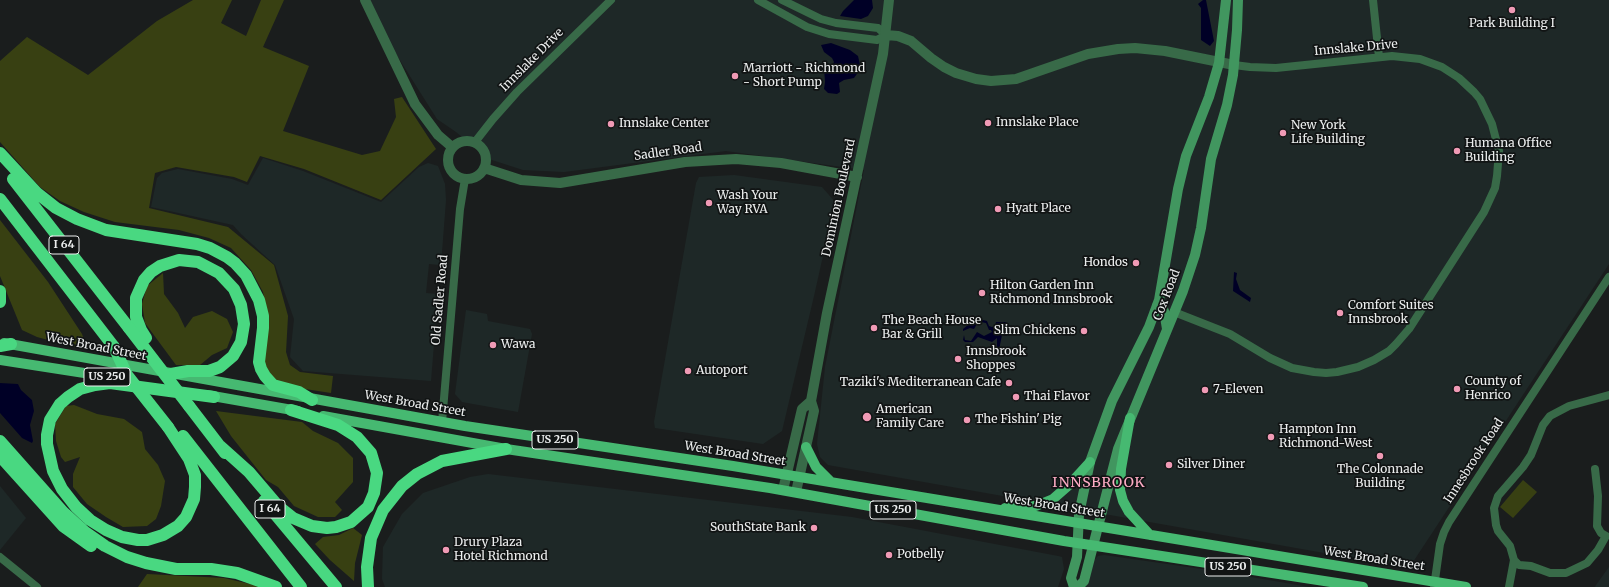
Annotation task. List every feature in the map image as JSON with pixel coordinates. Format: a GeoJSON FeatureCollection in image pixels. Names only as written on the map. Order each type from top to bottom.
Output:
{"type":"FeatureCollection","features":[{"type":"Feature","properties":{"kind":"highway"},"geometry":{"type":"LineString","coordinates":[[0,153],[37,193],[56,208],[77,219],[118,232],[197,244],[219,252],[231,260],[246,275],[259,300],[263,328],[259,362],[265,376],[273,385],[299,392],[312,400]]}},
{"type":"Feature","properties":{"kind":"highway","name":"I 64"},"geometry":{"type":"LineString","coordinates":[[0,162],[220,446],[336,587]]}},
{"type":"Feature","properties":{"kind":"highway","name":"I 64"},"geometry":{"type":"LineString","coordinates":[[0,199],[114,347],[170,425],[301,587]]}},
{"type":"Feature","properties":{"kind":"highway"},"geometry":{"type":"LineString","coordinates":[[171,374],[188,372],[210,371],[220,367],[233,356],[241,342],[244,324],[241,305],[234,289],[219,273],[198,262],[179,260],[160,266],[151,272],[144,280],[136,298],[136,317],[141,330],[146,338],[180,383],[189,406]]}},
{"type":"Feature","properties":{"kind":"highway"},"geometry":{"type":"LineString","coordinates":[[0,291],[0,302]]}},
{"type":"Feature","properties":{"kind":"highway"},"geometry":{"type":"LineString","coordinates":[[170,425],[189,459],[195,475],[196,487],[194,499],[186,517],[178,526],[163,536],[147,540],[138,540],[122,537],[106,530],[90,520],[76,508],[62,489],[53,471],[47,435],[50,420],[60,404],[80,389],[110,383],[214,396]]}},
{"type":"Feature","properties":{"kind":"highway"},"geometry":{"type":"LineString","coordinates":[[220,446],[249,472],[278,506],[293,518],[312,526],[327,528],[336,527],[351,522],[368,507],[374,493],[377,473],[371,453],[362,442],[344,428],[331,422],[291,410]]}},
{"type":"Feature","properties":{"kind":"highway"},"geometry":{"type":"LineString","coordinates":[[0,441],[63,512],[84,532],[105,546],[127,557],[146,563],[176,569]]}},
{"type":"Feature","properties":{"kind":"highway"},"geometry":{"type":"LineString","coordinates":[[368,587],[367,567],[371,538],[383,510],[402,486],[417,474],[442,461],[506,450]]}},
{"type":"Feature","properties":{"kind":"highway"},"geometry":{"type":"LineString","coordinates":[[0,456],[54,517],[81,540],[106,554],[144,567],[223,570],[250,576],[276,587]]}},
{"type":"Feature","properties":{"kind":"main road","name":"Cox Road"},"geometry":{"type":"LineString","coordinates":[[1074,587],[1071,578],[1077,557],[1078,523],[1090,462],[1109,408],[1149,327],[1161,292],[1178,188],[1186,156],[1209,96],[1219,62],[1226,0]]}},
{"type":"Feature","properties":{"kind":"main road","name":"Cox Road"},"geometry":{"type":"LineString","coordinates":[[1078,587],[1084,581],[1114,460],[1192,266],[1205,205],[1210,164],[1228,100],[1234,65],[1238,0]]}},
{"type":"Feature","properties":{"kind":"main road"},"geometry":{"type":"LineString","coordinates":[[1161,292],[1168,306],[1174,312]]}},
{"type":"Feature","properties":{"kind":"main road"},"geometry":{"type":"LineString","coordinates":[[1157,305],[1164,311],[1167,331]]}},
{"type":"Feature","properties":{"kind":"main road","name":"West Broad Street"},"geometry":{"type":"LineString","coordinates":[[4,344],[442,422],[831,482],[1098,526],[1435,585],[1466,587]]}},
{"type":"Feature","properties":{"kind":"main road","name":"US 250"},"geometry":{"type":"LineString","coordinates":[[0,360],[114,378],[506,450],[796,492],[1093,546],[1363,587]]}},
{"type":"Feature","properties":{"kind":"main road"},"geometry":{"type":"LineString","coordinates":[[1130,418],[1120,490],[1123,501],[1129,512],[1150,535]]}},
{"type":"Feature","properties":{"kind":"main road"},"geometry":{"type":"LineString","coordinates":[[806,446],[816,467],[831,482]]}},
{"type":"Feature","properties":{"kind":"main road"},"geometry":{"type":"LineString","coordinates":[[998,510],[1013,506],[1036,506],[1053,499],[1069,485],[1090,462]]}},
{"type":"Feature","properties":{"kind":"street"},"geometry":{"type":"LineString","coordinates":[[365,0],[415,104],[438,135],[452,147]]}},
{"type":"Feature","properties":{"kind":"street","name":"Innslake Drive"},"geometry":{"type":"LineString","coordinates":[[475,142],[493,118],[517,92],[611,0]]}},
{"type":"Feature","properties":{"kind":"street","name":"Innslake Drive"},"geometry":{"type":"LineString","coordinates":[[758,0],[807,27],[829,34],[876,40],[886,35],[898,36],[911,41],[934,60],[956,73],[976,79],[991,81],[1016,79],[1088,54],[1118,49],[1150,49],[1234,65],[1276,68],[1392,56],[1420,59],[1442,67],[1459,78],[1474,92],[1485,110],[1495,133],[1499,152],[1495,188],[1484,212],[1403,337],[1385,353],[1363,365],[1337,372],[1314,372],[1292,368],[1280,363],[1230,334],[1174,312]]}},
{"type":"Feature","properties":{"kind":"street","name":"Innslake Drive"},"geometry":{"type":"LineString","coordinates":[[782,0],[821,19],[836,23],[878,28],[886,35]]}},
{"type":"Feature","properties":{"kind":"street","name":"Dominion Boulevard"},"geometry":{"type":"LineString","coordinates":[[796,492],[814,411],[811,401],[827,313],[886,35],[890,0]]}},
{"type":"Feature","properties":{"kind":"street"},"geometry":{"type":"LineString","coordinates":[[1373,0],[1379,57]]}},
{"type":"Feature","properties":{"kind":"street"},"geometry":{"type":"LineString","coordinates":[[468,140],[475,142],[485,153],[486,161],[484,168],[476,177],[465,179],[457,177],[449,168],[447,157],[452,147],[461,141],[468,140]]}},
{"type":"Feature","properties":{"kind":"street","name":"Sadler Road"},"geometry":{"type":"LineString","coordinates":[[484,168],[521,180],[560,182],[685,162],[736,159],[781,163],[857,177]]}},
{"type":"Feature","properties":{"kind":"street","name":"Old Sadler Road"},"geometry":{"type":"LineString","coordinates":[[442,422],[460,209],[465,179]]}},
{"type":"Feature","properties":{"kind":"street","name":"Innesbrook Road"},"geometry":{"type":"LineString","coordinates":[[1435,585],[1440,544],[1449,522],[1609,277]]}},
{"type":"Feature","properties":{"kind":"street"},"geometry":{"type":"LineString","coordinates":[[1509,587],[1514,560],[1510,546],[1498,531],[1494,519],[1495,503],[1498,496],[1523,467],[1531,455],[1543,425],[1550,416],[1569,406],[1609,395]]}},
{"type":"Feature","properties":{"kind":"street","name":"Dominion Boulevard"},"geometry":{"type":"LineString","coordinates":[[783,490],[802,409],[811,401]]}},
{"type":"Feature","properties":{"kind":"street"},"geometry":{"type":"LineString","coordinates":[[1514,560],[1522,566],[1531,566],[1550,573],[1566,573],[1587,563],[1598,550],[1606,536],[1601,533],[1597,526],[1598,496],[1595,469]]}},
{"type":"Feature","properties":{"kind":"street"},"geometry":{"type":"LineString","coordinates":[[0,557],[37,587]]}},
{"type":"Feature","properties":{"kind":"shaded area"},"geometry":{"type":"Polygon","coordinates":[[[362,0],[1609,0],[1609,264],[1409,568],[828,465],[820,457],[817,444],[825,367],[864,170],[726,151],[564,172],[523,170],[489,159],[456,132],[437,119],[362,0]]]}},
{"type":"Feature","properties":{"kind":"shaded area"},"geometry":{"type":"Polygon","coordinates":[[[263,158],[303,171],[381,202],[419,167],[428,163],[438,166],[445,184],[446,200],[441,265],[429,264],[426,293],[438,294],[431,381],[303,371],[290,357],[294,319],[275,265],[233,225],[151,207],[157,178],[162,173],[178,169],[232,179],[248,185],[263,158]]]}},
{"type":"Feature","properties":{"kind":"shaded area"},"geometry":{"type":"Polygon","coordinates":[[[734,175],[822,187],[835,202],[782,431],[763,444],[655,428],[654,422],[696,183],[699,177],[734,175]]]}},
{"type":"Feature","properties":{"kind":"shaded area","name":"Wawa"},"geometry":{"type":"Polygon","coordinates":[[[466,310],[487,314],[488,321],[530,329],[532,334],[518,412],[462,402],[455,394],[466,310]]]}},
{"type":"Feature","properties":{"kind":"shaded area"},"geometry":{"type":"Polygon","coordinates":[[[488,474],[852,517],[1058,556],[1062,557],[1064,569],[1058,587],[385,587],[382,579],[383,547],[402,514],[423,493],[470,477],[488,474]]]}},
{"type":"Feature","properties":{"kind":"shaded area"},"geometry":{"type":"Polygon","coordinates":[[[0,486],[26,518],[0,550],[0,486]]]}},
{"type":"Feature","properties":{"kind":"shaded area"},"geometry":{"type":"Polygon","coordinates":[[[1104,555],[1216,571],[1309,587],[1086,587],[1094,560],[1098,556],[1104,555]]]}},
{"type":"Feature","properties":{"kind":"shaded area"},"geometry":{"type":"Polygon","coordinates":[[[1609,567],[1609,587],[1595,587],[1596,585],[1609,567]]]}},
{"type":"Feature","properties":{"kind":"green space"},"geometry":{"type":"Polygon","coordinates":[[[193,0],[232,0],[221,23],[246,36],[261,0],[284,0],[263,47],[309,66],[283,131],[362,155],[380,151],[396,117],[394,99],[402,97],[436,149],[381,200],[304,169],[260,156],[247,182],[234,177],[176,167],[155,173],[149,208],[228,227],[274,265],[288,316],[286,352],[290,365],[300,372],[333,376],[331,393],[292,387],[276,380],[266,369],[263,356],[268,318],[263,292],[251,270],[231,248],[209,238],[179,230],[115,222],[84,212],[60,201],[40,187],[0,142],[0,61],[27,37],[88,75],[157,21],[193,0]]]}},
{"type":"Feature","properties":{"kind":"green space"},"geometry":{"type":"Polygon","coordinates":[[[0,220],[48,282],[82,334],[85,343],[78,348],[37,337],[22,330],[0,276],[0,220]]]}},
{"type":"Feature","properties":{"kind":"green space"},"geometry":{"type":"Polygon","coordinates":[[[163,273],[164,294],[178,313],[185,328],[193,317],[212,311],[227,319],[233,332],[227,348],[212,355],[200,365],[176,365],[145,323],[142,304],[147,286],[163,273]]]}},
{"type":"Feature","properties":{"kind":"green space"},"geometry":{"type":"Polygon","coordinates":[[[74,405],[97,414],[124,419],[142,432],[145,449],[158,465],[165,481],[161,506],[156,519],[147,526],[123,527],[87,504],[73,487],[73,474],[80,457],[65,462],[61,457],[56,441],[55,424],[66,406],[74,405]]]}},
{"type":"Feature","properties":{"kind":"green space"},"geometry":{"type":"Polygon","coordinates":[[[216,411],[302,422],[313,431],[338,443],[353,458],[353,482],[335,502],[342,510],[335,517],[318,517],[294,506],[278,487],[266,480],[231,436],[216,411]]]}},
{"type":"Feature","properties":{"kind":"green space"},"geometry":{"type":"Polygon","coordinates":[[[1523,480],[1537,492],[1513,518],[1500,507],[1523,480]]]}},
{"type":"Feature","properties":{"kind":"green space"},"geometry":{"type":"Polygon","coordinates":[[[353,528],[362,535],[355,563],[354,581],[330,560],[315,544],[323,537],[339,535],[353,528]]]}},
{"type":"Feature","properties":{"kind":"green space"},"geometry":{"type":"Polygon","coordinates":[[[147,574],[224,578],[263,587],[138,587],[147,574]]]}},
{"type":"Feature","properties":{"kind":"water"},"geometry":{"type":"Polygon","coordinates":[[[854,0],[872,0],[873,8],[868,16],[861,19],[840,16],[843,11],[854,0]]]}},
{"type":"Feature","properties":{"kind":"water"},"geometry":{"type":"Polygon","coordinates":[[[1203,0],[1206,0],[1214,41],[1210,46],[1201,40],[1201,8],[1198,4],[1203,0]]]}},
{"type":"Feature","properties":{"kind":"water"},"geometry":{"type":"Polygon","coordinates":[[[831,43],[850,50],[858,56],[860,65],[859,71],[854,78],[844,80],[839,83],[840,92],[837,94],[828,93],[824,89],[824,68],[831,67],[834,62],[832,58],[824,52],[821,45],[831,43]]]}},
{"type":"Feature","properties":{"kind":"water"},"geometry":{"type":"Polygon","coordinates":[[[1234,272],[1237,273],[1236,279],[1240,290],[1251,298],[1250,302],[1233,291],[1234,272]]]}},
{"type":"Feature","properties":{"kind":"water"},"geometry":{"type":"Polygon","coordinates":[[[983,320],[987,321],[989,326],[992,327],[995,326],[996,322],[1005,322],[1007,323],[1004,326],[1012,332],[1007,333],[1007,336],[1002,335],[999,350],[997,347],[997,338],[992,342],[978,337],[973,342],[965,342],[963,340],[964,335],[965,340],[971,341],[977,332],[984,336],[992,332],[989,330],[986,323],[981,322],[977,324],[974,329],[970,328],[963,331],[963,329],[968,325],[973,325],[983,320]]]}},
{"type":"Feature","properties":{"kind":"water"},"geometry":{"type":"Polygon","coordinates":[[[0,383],[18,384],[21,390],[32,400],[34,411],[30,425],[33,441],[32,443],[22,438],[0,413],[0,383]]]}},
{"type":"Feature","properties":{"kind":"place","name":"Park Building I"},"geometry":{"type":"Point","coordinates":[1512,10]}},
{"type":"Feature","properties":{"kind":"place","name":"Marriott - Richmond - Short Pump"},"geometry":{"type":"Point","coordinates":[735,76]}},
{"type":"Feature","properties":{"kind":"place","name":"Innslake Place"},"geometry":{"type":"Point","coordinates":[988,123]}},
{"type":"Feature","properties":{"kind":"place","name":"Innslake Center"},"geometry":{"type":"Point","coordinates":[611,124]}},
{"type":"Feature","properties":{"kind":"place","name":"New York Life Building"},"geometry":{"type":"Point","coordinates":[1283,133]}},
{"type":"Feature","properties":{"kind":"place","name":"Humana Office Building"},"geometry":{"type":"Point","coordinates":[1457,151]}},
{"type":"Feature","properties":{"kind":"place","name":"Wash Your Way RVA"},"geometry":{"type":"Point","coordinates":[709,203]}},
{"type":"Feature","properties":{"kind":"place","name":"Hyatt Place"},"geometry":{"type":"Point","coordinates":[998,209]}},
{"type":"Feature","properties":{"kind":"place","name":"Hondos"},"geometry":{"type":"Point","coordinates":[1136,263]}},
{"type":"Feature","properties":{"kind":"place","name":"Hilton Garden Inn Richmond Innsbrook"},"geometry":{"type":"Point","coordinates":[982,293]}},
{"type":"Feature","properties":{"kind":"place","name":"Comfort Suites Innsbrook"},"geometry":{"type":"Point","coordinates":[1340,313]}},
{"type":"Feature","properties":{"kind":"place","name":"The Beach House Bar & Grill"},"geometry":{"type":"Point","coordinates":[874,328]}},
{"type":"Feature","properties":{"kind":"place","name":"Slim Chickens"},"geometry":{"type":"Point","coordinates":[1084,331]}},
{"type":"Feature","properties":{"kind":"place","name":"Wawa"},"geometry":{"type":"Point","coordinates":[493,345]}},
{"type":"Feature","properties":{"kind":"place","name":"Innsbrook Shoppes"},"geometry":{"type":"Point","coordinates":[958,359]}},
{"type":"Feature","properties":{"kind":"place","name":"Autoport"},"geometry":{"type":"Point","coordinates":[688,371]}},
{"type":"Feature","properties":{"kind":"place","name":"Taziki's Mediterranean Cafe"},"geometry":{"type":"Point","coordinates":[1009,383]}},
{"type":"Feature","properties":{"kind":"place","name":"County of Henrico"},"geometry":{"type":"Point","coordinates":[1457,389]}},
{"type":"Feature","properties":{"kind":"place","name":"7-Eleven"},"geometry":{"type":"Point","coordinates":[1205,390]}},
{"type":"Feature","properties":{"kind":"place","name":"Thai Flavor"},"geometry":{"type":"Point","coordinates":[1016,397]}},
{"type":"Feature","properties":{"kind":"place","name":"American Family Care"},"geometry":{"type":"Point","coordinates":[867,417]}},
{"type":"Feature","properties":{"kind":"place","name":"The Fishin' Pig"},"geometry":{"type":"Point","coordinates":[967,420]}},
{"type":"Feature","properties":{"kind":"place","name":"Hampton Inn Richmond-West"},"geometry":{"type":"Point","coordinates":[1271,437]}},
{"type":"Feature","properties":{"kind":"place","name":"The Colonnade Building"},"geometry":{"type":"Point","coordinates":[1380,456]}},
{"type":"Feature","properties":{"kind":"place","name":"Silver Diner"},"geometry":{"type":"Point","coordinates":[1169,465]}},
{"type":"Feature","properties":{"kind":"place","name":"SouthState Bank"},"geometry":{"type":"Point","coordinates":[814,528]}},
{"type":"Feature","properties":{"kind":"place","name":"Drury Plaza Hotel Richmond"},"geometry":{"type":"Point","coordinates":[446,550]}},
{"type":"Feature","properties":{"kind":"place","name":"Potbelly"},"geometry":{"type":"Point","coordinates":[889,555]}},
{"type":"Feature","properties":{"kind":"district","name":"INNSBROOK"},"geometry":{"type":"Point","coordinates":[1099,483]}}]}
